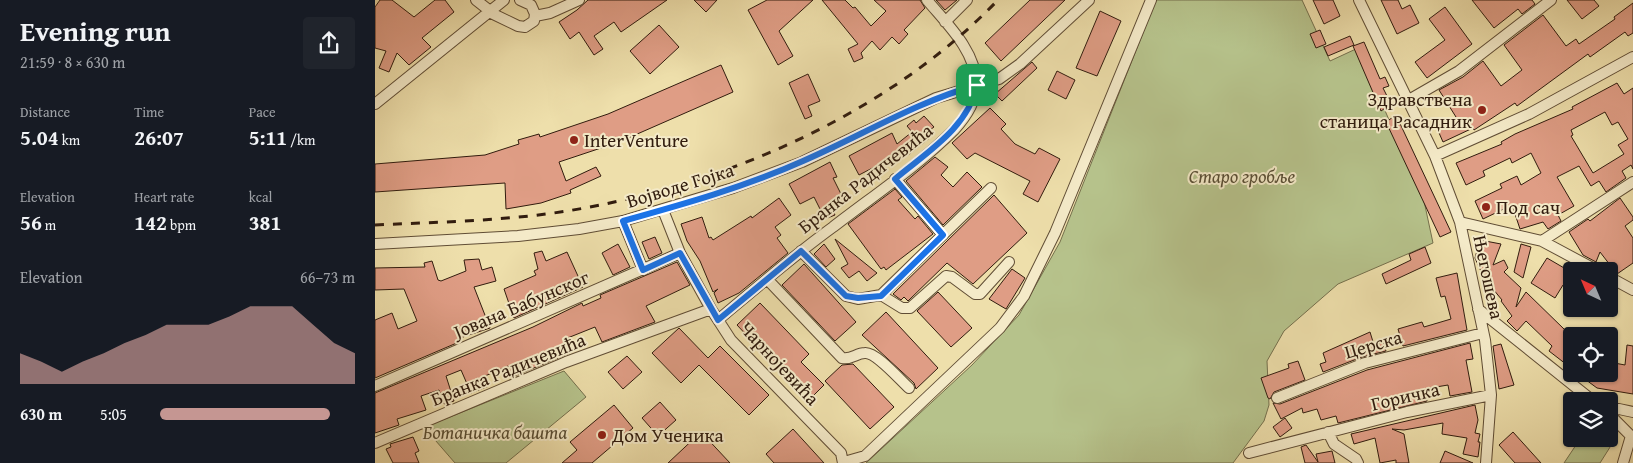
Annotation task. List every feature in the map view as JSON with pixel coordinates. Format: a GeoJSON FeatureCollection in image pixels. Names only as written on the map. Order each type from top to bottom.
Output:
{"type":"FeatureCollection","features":[{"type":"Feature","properties":{"kind":"street"},"geometry":{"type":"LineString","coordinates":[[476,0],[490,11],[523,27],[531,24],[535,16],[533,7],[520,0]]}},
{"type":"Feature","properties":{"kind":"street"},"geometry":{"type":"LineString","coordinates":[[375,104],[504,0]]}},
{"type":"Feature","properties":{"kind":"street"},"geometry":{"type":"LineString","coordinates":[[535,16],[550,13],[579,0]]}},
{"type":"Feature","properties":{"kind":"street"},"geometry":{"type":"LineString","coordinates":[[927,0],[972,61],[977,85],[999,79],[1020,64],[1089,0]]}},
{"type":"Feature","properties":{"kind":"street"},"geometry":{"type":"LineString","coordinates":[[945,22],[967,0]]}},
{"type":"Feature","properties":{"kind":"street"},"geometry":{"type":"LineString","coordinates":[[843,459],[865,456],[1000,328],[1024,296],[1055,233],[1151,0]]}},
{"type":"Feature","properties":{"kind":"street","name":"Његошева"},"geometry":{"type":"LineString","coordinates":[[1359,0],[1435,156],[1460,222],[1483,333],[1491,395],[1486,463]]}},
{"type":"Feature","properties":{"kind":"street"},"geometry":{"type":"LineString","coordinates":[[1407,101],[1459,70],[1551,0]]}},
{"type":"Feature","properties":{"kind":"street"},"geometry":{"type":"LineString","coordinates":[[1435,156],[1529,114],[1633,57]]}},
{"type":"Feature","properties":{"kind":"street","name":"Бранка Радичевића"},"geometry":{"type":"LineString","coordinates":[[718,320],[801,251],[895,179],[954,129],[973,101],[977,85]]}},
{"type":"Feature","properties":{"kind":"street","name":"Војводе Гојка"},"geometry":{"type":"LineString","coordinates":[[375,244],[548,233],[623,221],[733,188],[802,162],[936,98],[977,85]]}},
{"type":"Feature","properties":{"kind":"street"},"geometry":{"type":"LineString","coordinates":[[895,179],[943,235]]}},
{"type":"Feature","properties":{"kind":"street"},"geometry":{"type":"LineString","coordinates":[[1542,242],[1633,182]]}},
{"type":"Feature","properties":{"kind":"street"},"geometry":{"type":"LineString","coordinates":[[881,296],[991,188]]}},
{"type":"Feature","properties":{"kind":"street","name":"Чарнојевића"},"geometry":{"type":"LineString","coordinates":[[663,210],[680,253],[711,309],[731,340],[843,459]]}},
{"type":"Feature","properties":{"kind":"street"},"geometry":{"type":"LineString","coordinates":[[623,221],[643,270]]}},
{"type":"Feature","properties":{"kind":"street"},"geometry":{"type":"LineString","coordinates":[[1460,222],[1542,242],[1581,262]]}},
{"type":"Feature","properties":{"kind":"street"},"geometry":{"type":"LineString","coordinates":[[801,251],[846,296],[858,298],[881,296],[901,308],[910,308],[948,275],[977,294],[1009,262]]}},
{"type":"Feature","properties":{"kind":"street","name":"Јована Бабунског"},"geometry":{"type":"LineString","coordinates":[[375,386],[680,253]]}},
{"type":"Feature","properties":{"kind":"street"},"geometry":{"type":"LineString","coordinates":[[767,279],[842,358],[851,358],[863,353],[873,354],[909,388]]}},
{"type":"Feature","properties":{"kind":"street"},"geometry":{"type":"LineString","coordinates":[[1618,282],[1633,290]]}},
{"type":"Feature","properties":{"kind":"street","name":"Бранка Радичевића"},"geometry":{"type":"LineString","coordinates":[[375,443],[566,362],[711,309]]}},
{"type":"Feature","properties":{"kind":"street"},"geometry":{"type":"LineString","coordinates":[[1478,309],[1582,392]]}},
{"type":"Feature","properties":{"kind":"street","name":"Церска"},"geometry":{"type":"LineString","coordinates":[[1277,398],[1365,363],[1483,333]]}},
{"type":"Feature","properties":{"kind":"street","name":"Горичка"},"geometry":{"type":"LineString","coordinates":[[1249,453],[1407,412],[1491,395]]}},
{"type":"Feature","properties":{"kind":"street"},"geometry":{"type":"LineString","coordinates":[[1618,409],[1633,412]]}},
{"type":"Feature","properties":{"kind":"street"},"geometry":{"type":"LineString","coordinates":[[1618,422],[1632,437],[1623,463]]}},
{"type":"Feature","properties":{"kind":"street"},"geometry":{"type":"LineString","coordinates":[[1328,432],[1334,444],[1356,459],[1358,463]]}},
{"type":"Feature","properties":{"kind":"green space","name":"Старо гробље"},"geometry":{"type":"Polygon","coordinates":[[[1156,0],[1302,0],[1330,61],[1358,48],[1424,201],[1433,243],[1338,284],[1284,331],[1267,361],[1269,405],[1264,421],[1233,463],[866,463],[972,365],[1019,315],[1060,242],[1156,0]]]}},
{"type":"Feature","properties":{"kind":"green space","name":"Ботаничка башта"},"geometry":{"type":"Polygon","coordinates":[[[564,371],[586,397],[506,463],[455,463],[429,433],[430,425],[564,371]]]}},
{"type":"Feature","properties":{"kind":"green space"},"geometry":{"type":"Polygon","coordinates":[[[1575,447],[1610,447],[1600,463],[1564,463],[1575,447]]]}},
{"type":"Feature","properties":{"kind":"building"},"geometry":{"type":"Polygon","coordinates":[[[380,0],[392,0],[414,17],[435,0],[445,0],[454,12],[422,38],[431,47],[409,65],[397,53],[389,72],[379,68],[386,51],[375,48],[375,7],[380,0]]]}},
{"type":"Feature","properties":{"kind":"building"},"geometry":{"type":"Polygon","coordinates":[[[588,0],[667,0],[621,32],[614,22],[594,36],[603,49],[594,55],[579,32],[570,39],[559,22],[588,0]]]}},
{"type":"Feature","properties":{"kind":"building"},"geometry":{"type":"Polygon","coordinates":[[[694,0],[717,0],[706,12],[694,0]]]}},
{"type":"Feature","properties":{"kind":"building"},"geometry":{"type":"Polygon","coordinates":[[[767,0],[813,0],[779,31],[793,56],[778,65],[748,10],[767,0]]]}},
{"type":"Feature","properties":{"kind":"building"},"geometry":{"type":"Polygon","coordinates":[[[822,0],[845,0],[853,8],[855,7],[871,26],[886,11],[874,0],[920,0],[925,8],[904,30],[908,34],[899,44],[892,37],[880,50],[872,41],[861,53],[863,58],[854,62],[848,49],[858,44],[822,0]]]}},
{"type":"Feature","properties":{"kind":"building"},"geometry":{"type":"Polygon","coordinates":[[[936,0],[957,0],[945,10],[936,0]]]}},
{"type":"Feature","properties":{"kind":"building"},"geometry":{"type":"Polygon","coordinates":[[[1030,0],[1065,0],[1001,61],[985,43],[1030,0]]]}},
{"type":"Feature","properties":{"kind":"building"},"geometry":{"type":"Polygon","coordinates":[[[1313,0],[1333,0],[1340,16],[1324,24],[1313,0]]]}},
{"type":"Feature","properties":{"kind":"building"},"geometry":{"type":"Polygon","coordinates":[[[1381,0],[1398,0],[1402,9],[1410,5],[1419,23],[1397,34],[1381,0]]]}},
{"type":"Feature","properties":{"kind":"building"},"geometry":{"type":"Polygon","coordinates":[[[1472,0],[1532,0],[1535,4],[1522,14],[1518,9],[1494,28],[1472,0]]]}},
{"type":"Feature","properties":{"kind":"building"},"geometry":{"type":"Polygon","coordinates":[[[1567,0],[1594,0],[1599,6],[1582,19],[1567,0]]]}},
{"type":"Feature","properties":{"kind":"building"},"geometry":{"type":"Polygon","coordinates":[[[1633,3],[1633,33],[1628,36],[1625,32],[1590,57],[1588,54],[1517,106],[1515,103],[1474,130],[1473,128],[1443,142],[1436,126],[1456,117],[1439,90],[1463,77],[1483,61],[1501,86],[1522,70],[1504,45],[1543,15],[1566,46],[1576,39],[1579,44],[1615,19],[1614,17],[1633,3]]]}},
{"type":"Feature","properties":{"kind":"building"},"geometry":{"type":"Polygon","coordinates":[[[1445,7],[1472,44],[1427,78],[1415,62],[1445,40],[1429,19],[1445,7]]]}},
{"type":"Feature","properties":{"kind":"building"},"geometry":{"type":"Polygon","coordinates":[[[1100,11],[1121,21],[1097,76],[1076,68],[1100,11]]]}},
{"type":"Feature","properties":{"kind":"building"},"geometry":{"type":"Polygon","coordinates":[[[659,25],[679,47],[650,74],[630,51],[659,25]]]}},
{"type":"Feature","properties":{"kind":"building"},"geometry":{"type":"Polygon","coordinates":[[[1320,30],[1326,44],[1316,48],[1310,34],[1320,30]]]}},
{"type":"Feature","properties":{"kind":"building"},"geometry":{"type":"Polygon","coordinates":[[[1350,36],[1354,45],[1328,56],[1324,47],[1350,36]]]}},
{"type":"Feature","properties":{"kind":"building"},"geometry":{"type":"Polygon","coordinates":[[[1364,42],[1380,79],[1385,77],[1389,86],[1383,88],[1391,104],[1381,111],[1353,46],[1364,42]]]}},
{"type":"Feature","properties":{"kind":"building"},"geometry":{"type":"Polygon","coordinates":[[[1032,62],[1037,68],[1002,101],[995,94],[1032,62]]]}},
{"type":"Feature","properties":{"kind":"building"},"geometry":{"type":"Polygon","coordinates":[[[721,65],[733,92],[619,142],[559,162],[566,181],[596,167],[601,176],[570,190],[571,193],[541,203],[506,209],[505,183],[375,192],[375,164],[485,155],[519,144],[518,140],[539,134],[540,137],[608,114],[721,65]]]}},
{"type":"Feature","properties":{"kind":"building"},"geometry":{"type":"Polygon","coordinates":[[[1057,71],[1075,80],[1066,99],[1048,90],[1057,71]]]}},
{"type":"Feature","properties":{"kind":"building"},"geometry":{"type":"Polygon","coordinates":[[[808,74],[820,101],[808,106],[812,116],[805,119],[789,83],[808,74]]]}},
{"type":"Feature","properties":{"kind":"building"},"geometry":{"type":"Polygon","coordinates":[[[1617,83],[1624,94],[1633,88],[1633,169],[1631,165],[1622,171],[1626,178],[1606,192],[1599,181],[1591,186],[1579,166],[1557,177],[1574,206],[1558,215],[1561,221],[1548,229],[1543,222],[1520,229],[1512,205],[1483,219],[1475,201],[1502,188],[1500,184],[1517,176],[1521,185],[1541,173],[1531,153],[1512,163],[1510,158],[1483,171],[1485,176],[1466,185],[1456,163],[1502,144],[1501,142],[1515,134],[1573,109],[1572,107],[1617,83]],[[1605,112],[1571,130],[1573,135],[1571,136],[1593,173],[1624,154],[1618,145],[1628,139],[1618,122],[1612,125],[1605,112]]]}},
{"type":"Feature","properties":{"kind":"building"},"geometry":{"type":"Polygon","coordinates":[[[990,108],[1006,124],[1001,129],[1015,144],[1035,154],[1039,148],[1060,159],[1038,202],[1023,194],[1030,181],[975,153],[967,159],[952,143],[990,108]]]}},
{"type":"Feature","properties":{"kind":"building"},"geometry":{"type":"Polygon","coordinates":[[[1396,115],[1451,232],[1440,237],[1386,122],[1396,115]]]}},
{"type":"Feature","properties":{"kind":"building"},"geometry":{"type":"Polygon","coordinates":[[[924,116],[934,127],[927,132],[931,137],[908,155],[905,151],[859,175],[849,156],[892,133],[897,144],[912,132],[907,126],[914,120],[916,123],[924,116]]]}},
{"type":"Feature","properties":{"kind":"building"},"geometry":{"type":"Polygon","coordinates":[[[935,157],[948,167],[941,175],[953,187],[967,172],[982,187],[943,225],[906,181],[935,157]]]}},
{"type":"Feature","properties":{"kind":"building"},"geometry":{"type":"Polygon","coordinates":[[[830,162],[837,177],[833,178],[845,202],[832,209],[835,215],[825,219],[814,197],[800,204],[789,184],[830,162]]]}},
{"type":"Feature","properties":{"kind":"building"},"geometry":{"type":"Polygon","coordinates":[[[895,189],[902,197],[898,200],[915,219],[918,216],[933,234],[886,270],[884,267],[881,269],[848,224],[895,189]]]}},
{"type":"Feature","properties":{"kind":"building"},"geometry":{"type":"Polygon","coordinates":[[[994,195],[1027,233],[973,284],[947,263],[908,301],[904,297],[901,300],[893,294],[994,195]]]}},
{"type":"Feature","properties":{"kind":"building"},"geometry":{"type":"Polygon","coordinates":[[[779,198],[791,215],[775,227],[781,235],[777,238],[788,253],[739,293],[718,303],[714,293],[718,289],[713,292],[700,261],[687,241],[681,224],[702,217],[709,238],[711,237],[713,240],[751,216],[752,218],[779,198]]]}},
{"type":"Feature","properties":{"kind":"building"},"geometry":{"type":"Polygon","coordinates":[[[1620,198],[1633,217],[1633,220],[1625,226],[1633,238],[1633,263],[1618,273],[1618,262],[1608,262],[1600,252],[1596,262],[1583,255],[1569,232],[1588,219],[1590,221],[1620,198]]]}},
{"type":"Feature","properties":{"kind":"building"},"geometry":{"type":"Polygon","coordinates":[[[655,237],[662,253],[649,259],[642,242],[655,237]]]}},
{"type":"Feature","properties":{"kind":"building"},"geometry":{"type":"Polygon","coordinates":[[[835,239],[877,273],[867,281],[859,271],[849,278],[841,268],[848,264],[835,239]]]}},
{"type":"Feature","properties":{"kind":"building"},"geometry":{"type":"Polygon","coordinates":[[[1480,240],[1501,244],[1493,265],[1504,260],[1508,268],[1504,272],[1521,288],[1516,307],[1526,292],[1563,328],[1563,362],[1549,351],[1552,346],[1526,321],[1517,331],[1507,321],[1512,316],[1484,278],[1475,258],[1480,240]]]}},
{"type":"Feature","properties":{"kind":"building"},"geometry":{"type":"Polygon","coordinates":[[[618,244],[630,267],[613,275],[602,253],[618,244]]]}},
{"type":"Feature","properties":{"kind":"building"},"geometry":{"type":"Polygon","coordinates":[[[824,244],[835,259],[826,267],[814,254],[824,244]]]}},
{"type":"Feature","properties":{"kind":"building"},"geometry":{"type":"Polygon","coordinates":[[[1521,244],[1531,247],[1523,278],[1514,272],[1521,244]]]}},
{"type":"Feature","properties":{"kind":"building"},"geometry":{"type":"Polygon","coordinates":[[[1425,247],[1431,263],[1386,284],[1382,274],[1411,260],[1409,254],[1425,247]]]}},
{"type":"Feature","properties":{"kind":"building"},"geometry":{"type":"Polygon","coordinates":[[[542,251],[546,261],[567,252],[583,287],[514,318],[504,289],[536,275],[534,271],[538,269],[534,253],[542,251]]]}},
{"type":"Feature","properties":{"kind":"building"},"geometry":{"type":"Polygon","coordinates":[[[1547,258],[1563,267],[1563,285],[1555,298],[1531,283],[1547,258]]]}},
{"type":"Feature","properties":{"kind":"building"},"geometry":{"type":"Polygon","coordinates":[[[479,259],[482,270],[492,267],[496,281],[474,287],[490,328],[460,338],[459,342],[375,378],[375,320],[392,313],[398,329],[417,321],[404,289],[375,290],[375,268],[425,267],[424,263],[432,261],[438,280],[441,281],[466,271],[464,260],[479,259]]]}},
{"type":"Feature","properties":{"kind":"building"},"geometry":{"type":"Polygon","coordinates":[[[677,262],[690,285],[646,306],[655,322],[602,342],[595,327],[565,339],[570,353],[512,377],[508,366],[485,376],[489,386],[471,393],[461,370],[446,376],[454,401],[444,404],[439,390],[421,396],[426,410],[397,419],[399,425],[375,433],[375,393],[533,327],[582,303],[583,306],[601,298],[600,295],[677,262]]]}},
{"type":"Feature","properties":{"kind":"building"},"geometry":{"type":"Polygon","coordinates":[[[804,264],[856,322],[835,341],[782,285],[804,264]]]}},
{"type":"Feature","properties":{"kind":"building"},"geometry":{"type":"Polygon","coordinates":[[[1012,269],[1025,278],[1006,309],[989,299],[1012,269]]]}},
{"type":"Feature","properties":{"kind":"building"},"geometry":{"type":"Polygon","coordinates":[[[1457,273],[1467,330],[1403,346],[1398,329],[1422,322],[1424,327],[1451,319],[1445,296],[1441,297],[1436,278],[1457,273]]]}},
{"type":"Feature","properties":{"kind":"building"},"geometry":{"type":"Polygon","coordinates":[[[938,292],[972,328],[951,347],[917,311],[938,292]]]}},
{"type":"Feature","properties":{"kind":"building"},"geometry":{"type":"Polygon","coordinates":[[[760,303],[809,354],[801,362],[824,385],[808,401],[737,325],[760,303]]]}},
{"type":"Feature","properties":{"kind":"building"},"geometry":{"type":"Polygon","coordinates":[[[886,312],[938,368],[916,389],[914,383],[862,335],[886,312]]]}},
{"type":"Feature","properties":{"kind":"building"},"geometry":{"type":"Polygon","coordinates":[[[679,328],[708,358],[720,346],[769,395],[749,415],[699,365],[681,383],[652,353],[679,328]]]}},
{"type":"Feature","properties":{"kind":"building"},"geometry":{"type":"Polygon","coordinates":[[[1370,332],[1374,345],[1383,342],[1386,351],[1362,357],[1323,372],[1320,364],[1326,362],[1323,353],[1370,332]]]}},
{"type":"Feature","properties":{"kind":"building"},"geometry":{"type":"Polygon","coordinates":[[[1470,343],[1473,359],[1466,360],[1472,392],[1450,396],[1448,385],[1424,389],[1427,401],[1338,423],[1336,416],[1321,420],[1317,409],[1303,413],[1302,408],[1281,419],[1273,403],[1280,404],[1367,370],[1470,343]]]}},
{"type":"Feature","properties":{"kind":"building"},"geometry":{"type":"Polygon","coordinates":[[[1501,344],[1514,385],[1499,389],[1493,346],[1501,344]]]}},
{"type":"Feature","properties":{"kind":"building"},"geometry":{"type":"Polygon","coordinates":[[[1627,345],[1633,346],[1633,394],[1597,388],[1589,382],[1618,382],[1618,364],[1625,365],[1627,345]]]}},
{"type":"Feature","properties":{"kind":"building"},"geometry":{"type":"Polygon","coordinates":[[[627,356],[642,372],[623,389],[608,372],[627,356]]]}},
{"type":"Feature","properties":{"kind":"building"},"geometry":{"type":"Polygon","coordinates":[[[1298,361],[1305,380],[1274,392],[1270,399],[1268,398],[1261,378],[1289,368],[1288,364],[1298,361]]]}},
{"type":"Feature","properties":{"kind":"building"},"geometry":{"type":"Polygon","coordinates":[[[853,364],[894,407],[870,429],[825,381],[842,365],[853,364]]]}},
{"type":"Feature","properties":{"kind":"building"},"geometry":{"type":"Polygon","coordinates":[[[660,402],[676,420],[658,436],[642,418],[660,402]]]}},
{"type":"Feature","properties":{"kind":"building","name":"Дом Ученика"},"geometry":{"type":"Polygon","coordinates":[[[614,405],[633,428],[592,463],[562,463],[577,450],[570,442],[614,405]]]}},
{"type":"Feature","properties":{"kind":"building"},"geometry":{"type":"Polygon","coordinates":[[[1475,405],[1478,420],[1475,433],[1480,434],[1478,457],[1463,454],[1467,438],[1442,434],[1443,423],[1404,430],[1392,429],[1404,434],[1409,463],[1396,463],[1396,460],[1380,463],[1375,438],[1354,444],[1351,434],[1475,405]]]}},
{"type":"Feature","properties":{"kind":"building"},"geometry":{"type":"Polygon","coordinates":[[[1285,418],[1292,428],[1280,437],[1273,427],[1285,418]]]}},
{"type":"Feature","properties":{"kind":"building"},"geometry":{"type":"Polygon","coordinates":[[[793,429],[824,463],[774,463],[766,454],[793,429]]]}},
{"type":"Feature","properties":{"kind":"building"},"geometry":{"type":"Polygon","coordinates":[[[701,432],[730,463],[668,463],[701,432]]]}},
{"type":"Feature","properties":{"kind":"building"},"geometry":{"type":"Polygon","coordinates":[[[1513,432],[1541,463],[1515,463],[1499,445],[1513,432]]]}},
{"type":"Feature","properties":{"kind":"building"},"geometry":{"type":"Polygon","coordinates":[[[413,437],[419,451],[415,453],[419,463],[393,463],[386,449],[391,447],[390,444],[413,437]]]}},
{"type":"Feature","properties":{"kind":"building"},"geometry":{"type":"Polygon","coordinates":[[[1306,445],[1318,462],[1316,454],[1332,451],[1335,463],[1305,463],[1301,447],[1306,445]]]}},
{"type":"Feature","properties":{"kind":"building"},"geometry":{"type":"Polygon","coordinates":[[[1445,451],[1473,463],[1440,463],[1445,451]]]}},
{"type":"Feature","properties":{"kind":"railway"},"geometry":{"type":"LineString","coordinates":[[375,225],[495,219],[567,211],[685,184],[743,164],[799,139],[854,111],[906,78],[954,41],[998,0]]}},
{"type":"Feature","properties":{"kind":"place","name":"Здравствена станица Расадник"},"geometry":{"type":"Point","coordinates":[1482,110]}},
{"type":"Feature","properties":{"kind":"place","name":"InterVenture"},"geometry":{"type":"Point","coordinates":[574,140]}},
{"type":"Feature","properties":{"kind":"place","name":"Под сач"},"geometry":{"type":"Point","coordinates":[1486,207]}},
{"type":"Feature","properties":{"kind":"place","name":"Дом Ученика"},"geometry":{"type":"Point","coordinates":[602,435]}},
{"type":"Feature","properties":{"kind":"route"},"geometry":{"type":"LineString","coordinates":[[977,85],[973,101],[965,116],[954,129],[895,179],[943,235],[881,296],[853,298],[846,296],[801,251],[718,320],[680,253],[643,270],[623,221],[697,200],[802,162],[936,98],[977,85]]}}]}
